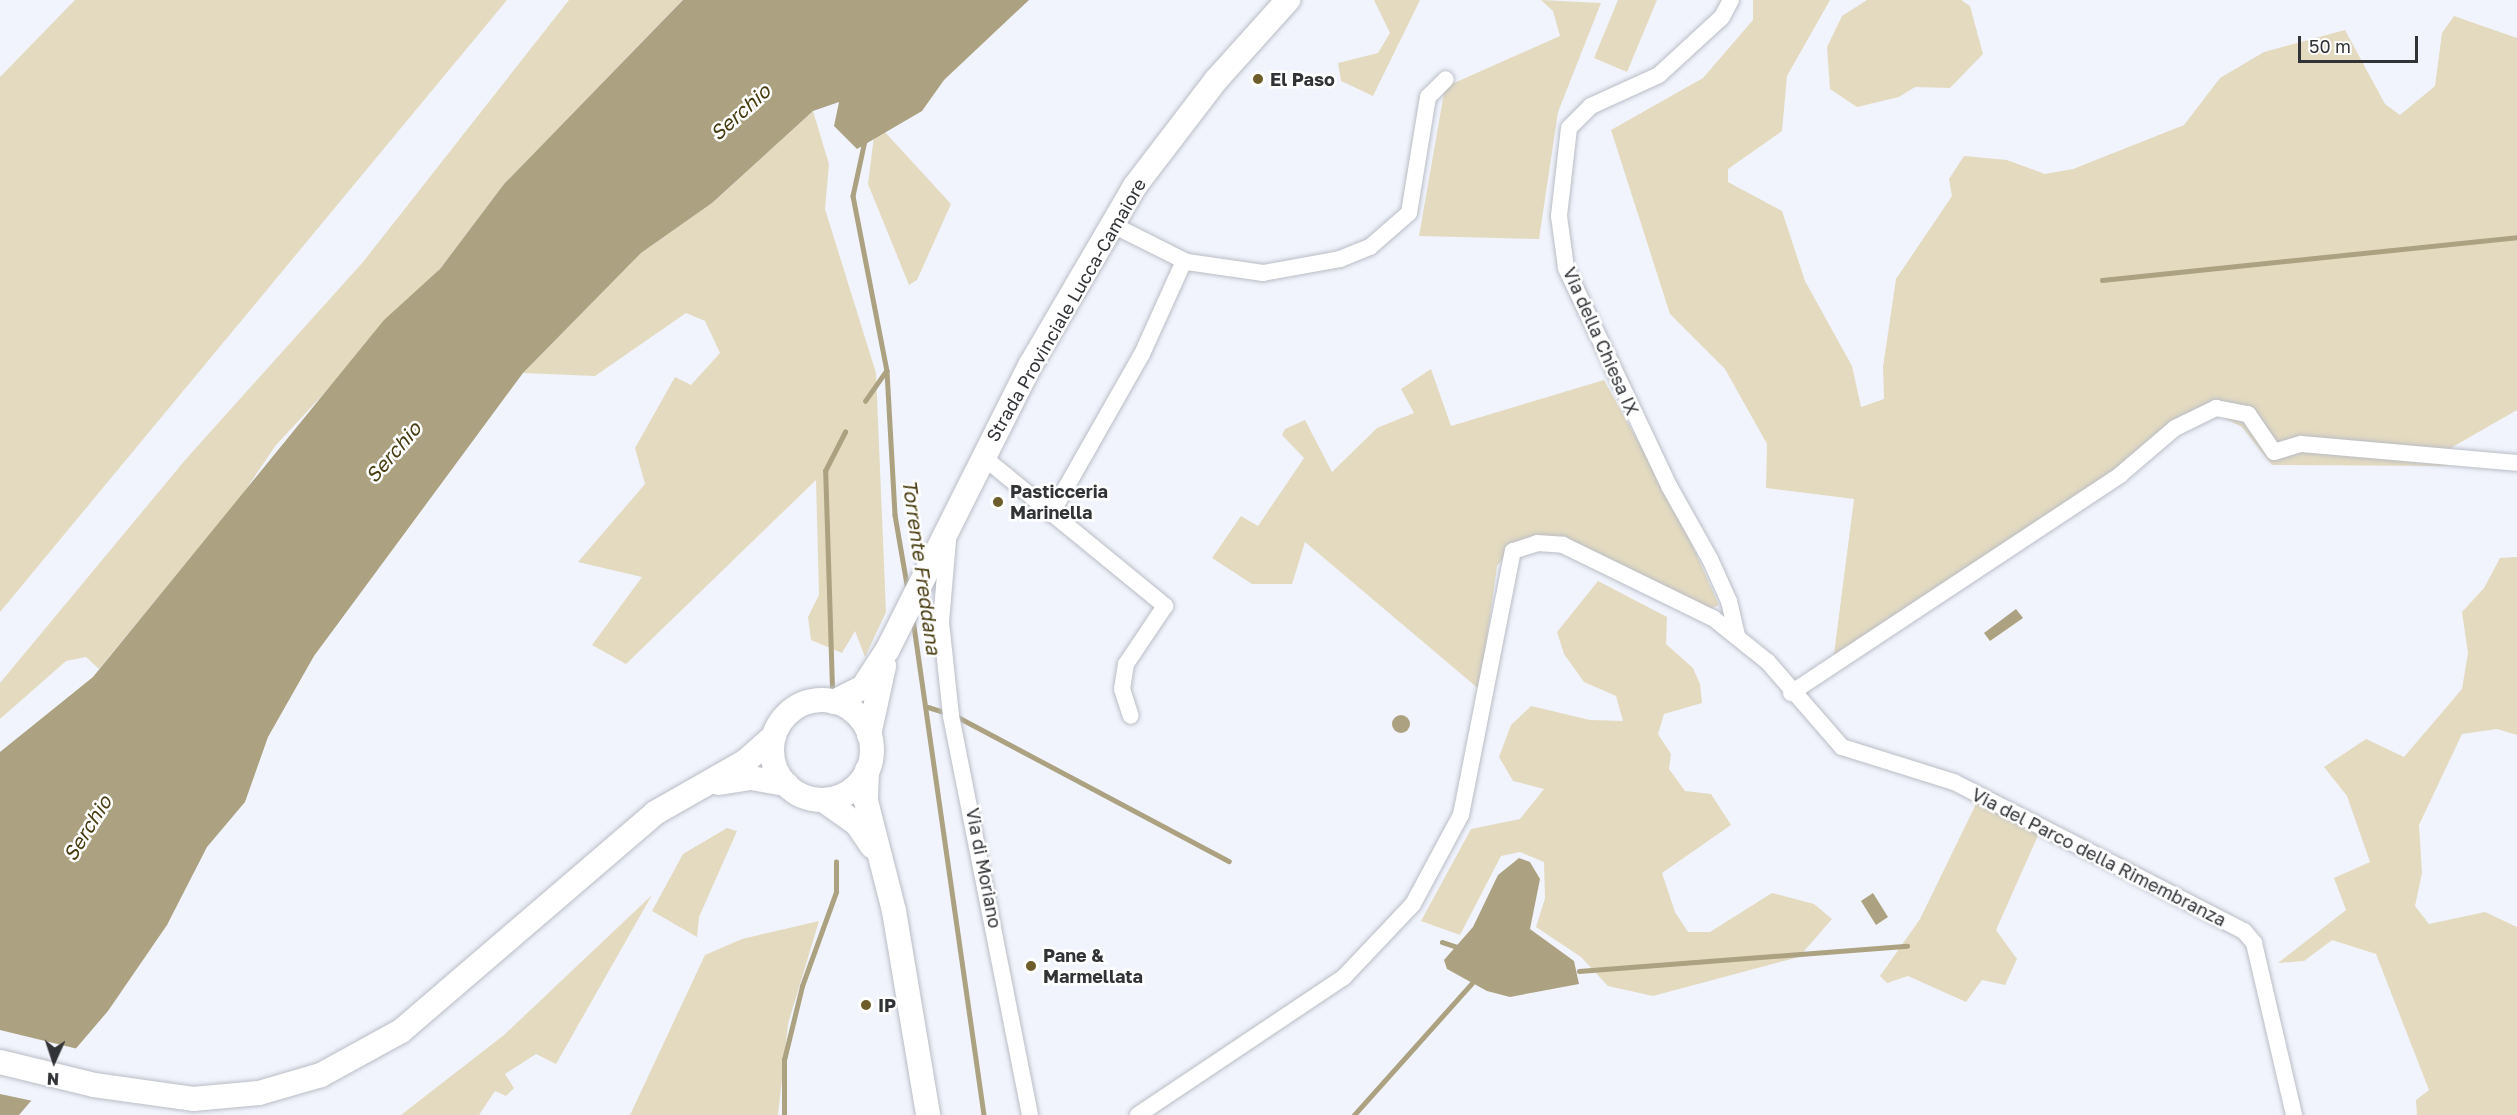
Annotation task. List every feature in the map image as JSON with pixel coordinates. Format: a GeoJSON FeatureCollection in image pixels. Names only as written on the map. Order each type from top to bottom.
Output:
{"type":"FeatureCollection","features":[{"type":"Feature","properties":{"kind":"main road","name":"Strada Provinciale Lucca-Camaiore"},"geometry":{"type":"LineString","coordinates":[[834,702],[863,687],[888,649],[925,584],[951,519],[982,456],[1111,224],[1166,142],[1288,0]]}},
{"type":"Feature","properties":{"kind":"main road","name":"Strada Provinciale Lucca-Camaiore"},"geometry":{"type":"LineString","coordinates":[[869,735],[888,649]]}},
{"type":"Feature","properties":{"kind":"main road"},"geometry":{"type":"LineString","coordinates":[[0,1062],[168,1097],[229,1096],[290,1086],[351,1061],[401,1031],[655,813],[708,785],[774,735],[797,706],[834,702],[852,710],[869,735],[866,801],[894,911],[928,1115]]}},
{"type":"Feature","properties":{"kind":"main road"},"geometry":{"type":"LineString","coordinates":[[774,735],[773,761],[786,784],[802,796],[823,800],[857,824],[879,855]]}},
{"type":"Feature","properties":{"kind":"main road"},"geometry":{"type":"LineString","coordinates":[[823,800],[854,788],[867,770]]}},
{"type":"Feature","properties":{"kind":"main road"},"geometry":{"type":"LineString","coordinates":[[708,785],[752,778],[786,784]]}},
{"type":"Feature","properties":{"kind":"street","name":"Via della Chiesa IX"},"geometry":{"type":"LineString","coordinates":[[1731,0],[1722,17],[1659,75],[1591,106],[1569,128],[1559,216],[1566,268],[1635,417],[1715,569],[1737,635]]}},
{"type":"Feature","properties":{"kind":"street"},"geometry":{"type":"LineString","coordinates":[[1111,224],[1184,261],[1263,273],[1340,259],[1370,247],[1409,213],[1428,97],[1446,79]]}},
{"type":"Feature","properties":{"kind":"street"},"geometry":{"type":"LineString","coordinates":[[1051,514],[1142,354],[1184,261]]}},
{"type":"Feature","properties":{"kind":"street"},"geometry":{"type":"LineString","coordinates":[[1791,693],[2120,475],[2175,428],[2216,408],[2248,414],[2274,452],[2301,444],[2517,463]]}},
{"type":"Feature","properties":{"kind":"street"},"geometry":{"type":"LineString","coordinates":[[982,456],[1165,606],[1122,675],[1131,716]]}},
{"type":"Feature","properties":{"kind":"street","name":"Via del Parco della Rimembranza"},"geometry":{"type":"LineString","coordinates":[[1138,1115],[1343,978],[1413,904],[1461,815],[1513,551],[1537,543],[1563,545],[1625,572],[1737,635],[1768,662],[1791,693],[1842,747],[1954,782],[2244,931],[2254,943],[2294,1115]]}},
{"type":"Feature","properties":{"kind":"street","name":"Via di Moriano"},"geometry":{"type":"LineString","coordinates":[[925,584],[939,618],[950,708],[1030,1115]]}},
{"type":"Feature","properties":{"kind":"shaded area"},"geometry":{"type":"Polygon","coordinates":[[[75,0],[507,0],[0,612],[0,77],[75,0]]]}},
{"type":"Feature","properties":{"kind":"shaded area"},"geometry":{"type":"Polygon","coordinates":[[[569,0],[683,0],[504,184],[440,269],[276,445],[242,495],[99,669],[86,657],[66,661],[0,719],[0,683],[186,459],[363,262],[569,0]]]}},
{"type":"Feature","properties":{"kind":"shaded area"},"geometry":{"type":"Polygon","coordinates":[[[1374,0],[1420,0],[1373,96],[1341,81],[1338,63],[1378,53],[1390,33],[1374,0]]]}},
{"type":"Feature","properties":{"kind":"shaded area"},"geometry":{"type":"Polygon","coordinates":[[[1541,0],[1601,3],[1558,112],[1539,239],[1419,236],[1445,87],[1560,36],[1553,11],[1541,0]]]}},
{"type":"Feature","properties":{"kind":"shaded area"},"geometry":{"type":"Polygon","coordinates":[[[1618,0],[1657,0],[1627,72],[1594,58],[1618,0]]]}},
{"type":"Feature","properties":{"kind":"shaded area"},"geometry":{"type":"Polygon","coordinates":[[[1753,0],[1830,0],[1787,76],[1782,131],[1728,169],[1728,182],[1782,211],[1805,281],[1852,366],[1861,407],[1884,399],[1883,367],[1896,279],[1952,196],[1949,179],[1964,156],[2007,160],[2045,174],[2073,169],[2184,125],[2220,78],[2264,52],[2345,30],[2385,104],[2400,115],[2435,86],[2442,33],[2454,16],[2517,38],[2517,410],[2449,449],[2448,466],[2272,465],[2242,427],[2218,415],[2187,428],[1833,662],[1854,499],[1766,488],[1767,444],[1725,369],[1670,314],[1611,130],[1703,78],[1753,20],[1753,0]]]}},
{"type":"Feature","properties":{"kind":"shaded area"},"geometry":{"type":"Polygon","coordinates":[[[1867,0],[1961,0],[1970,6],[1983,54],[1950,88],[1915,87],[1899,97],[1857,107],[1830,89],[1827,47],[1842,16],[1867,0]]]}},
{"type":"Feature","properties":{"kind":"shaded area"},"geometry":{"type":"Polygon","coordinates":[[[813,111],[829,164],[825,209],[876,373],[886,612],[865,657],[855,631],[842,653],[811,640],[808,617],[819,595],[816,480],[626,664],[592,645],[642,577],[578,562],[645,484],[635,448],[675,377],[691,385],[720,353],[705,321],[686,313],[595,376],[523,373],[641,253],[712,203],[813,111]]]}},
{"type":"Feature","properties":{"kind":"shaded area"},"geometry":{"type":"Polygon","coordinates":[[[884,131],[951,204],[917,280],[909,285],[868,184],[874,136],[884,131]]]}},
{"type":"Feature","properties":{"kind":"shaded area"},"geometry":{"type":"Polygon","coordinates":[[[1431,369],[1451,426],[1604,380],[1678,513],[1719,605],[1710,609],[1559,540],[1516,542],[1497,566],[1480,690],[1305,542],[1292,584],[1252,584],[1212,558],[1241,516],[1258,526],[1304,458],[1282,435],[1285,429],[1305,420],[1332,472],[1377,428],[1414,413],[1401,389],[1431,369]]]}},
{"type":"Feature","properties":{"kind":"shaded area"},"geometry":{"type":"Polygon","coordinates":[[[2517,557],[2517,735],[2497,729],[2462,734],[2419,825],[2422,873],[2415,906],[2429,924],[2485,912],[2517,927],[2517,1115],[2417,1115],[2416,1100],[2429,1090],[2376,954],[2332,940],[2304,961],[2278,963],[2346,910],[2334,878],[2370,862],[2347,796],[2324,767],[2366,739],[2404,757],[2462,689],[2468,653],[2462,612],[2484,588],[2500,558],[2517,557]]]}},
{"type":"Feature","properties":{"kind":"shaded area"},"geometry":{"type":"Polygon","coordinates":[[[1598,581],[1667,617],[1666,644],[1693,668],[1700,684],[1702,703],[1664,714],[1658,734],[1671,754],[1669,769],[1685,791],[1711,794],[1731,825],[1662,873],[1675,912],[1688,932],[1710,932],[1772,893],[1814,904],[1832,919],[1799,957],[1653,996],[1608,986],[1581,957],[1536,927],[1545,898],[1544,862],[1520,852],[1501,856],[1460,935],[1421,921],[1471,829],[1520,819],[1544,789],[1513,781],[1499,757],[1511,725],[1531,706],[1590,720],[1623,721],[1616,696],[1584,682],[1564,654],[1557,632],[1598,581]]]}},
{"type":"Feature","properties":{"kind":"shaded area"},"geometry":{"type":"Polygon","coordinates":[[[1978,800],[2040,831],[1996,930],[2017,959],[2005,985],[1982,980],[1966,1002],[1908,976],[1887,983],[1880,976],[1920,919],[1978,800]]]}},
{"type":"Feature","properties":{"kind":"shaded area"},"geometry":{"type":"Polygon","coordinates":[[[727,828],[737,831],[699,917],[697,937],[652,911],[683,854],[727,828]]]}},
{"type":"Feature","properties":{"kind":"shaded area"},"geometry":{"type":"Polygon","coordinates":[[[652,895],[556,1064],[536,1054],[505,1074],[514,1088],[506,1096],[495,1091],[479,1115],[401,1115],[504,1035],[652,895]]]}},
{"type":"Feature","properties":{"kind":"shaded area"},"geometry":{"type":"Polygon","coordinates":[[[819,921],[788,1024],[778,1115],[630,1115],[705,955],[742,939],[819,921]]]}},
{"type":"Feature","properties":{"kind":"water","name":"Serchio"},"geometry":{"type":"Polygon","coordinates":[[[683,0],[1029,0],[944,80],[922,111],[857,149],[834,126],[839,102],[813,111],[712,203],[641,253],[523,373],[314,656],[268,737],[245,802],[207,847],[167,925],[108,1011],[19,1115],[0,1115],[0,752],[93,677],[384,320],[440,269],[504,184],[683,0]]]}},
{"type":"Feature","properties":{"kind":"water"},"geometry":{"type":"Polygon","coordinates":[[[2016,609],[2023,618],[1990,641],[1984,633],[2016,609]]]}},
{"type":"Feature","properties":{"kind":"water"},"geometry":{"type":"Polygon","coordinates":[[[1397,715],[1405,715],[1410,720],[1408,731],[1397,733],[1392,728],[1392,720],[1397,715]]]}},
{"type":"Feature","properties":{"kind":"water"},"geometry":{"type":"Polygon","coordinates":[[[1519,858],[1530,862],[1540,879],[1530,929],[1574,961],[1579,984],[1510,997],[1487,991],[1447,969],[1444,960],[1473,927],[1498,875],[1519,858]]]}},
{"type":"Feature","properties":{"kind":"water"},"geometry":{"type":"Polygon","coordinates":[[[1873,893],[1888,917],[1876,925],[1861,901],[1873,893]]]}},
{"type":"Feature","properties":{"kind":"pier"},"geometry":{"type":"Polygon","coordinates":[[[0,1030],[78,1049],[33,1101],[0,1094],[0,1030]]]}},
{"type":"Feature","properties":{"kind":"waterway","name":"Torrente Freddana"},"geometry":{"type":"LineString","coordinates":[[866,136],[853,196],[887,371],[895,515],[908,590]]}},
{"type":"Feature","properties":{"kind":"waterway"},"geometry":{"type":"LineString","coordinates":[[2102,280],[2517,237]]}},
{"type":"Feature","properties":{"kind":"waterway"},"geometry":{"type":"LineString","coordinates":[[865,401],[886,371]]}},
{"type":"Feature","properties":{"kind":"waterway"},"geometry":{"type":"LineString","coordinates":[[832,688],[825,471],[845,432]]}},
{"type":"Feature","properties":{"kind":"waterway","name":"Torrente Freddana"},"geometry":{"type":"LineString","coordinates":[[913,619],[984,1115]]}},
{"type":"Feature","properties":{"kind":"waterway"},"geometry":{"type":"LineString","coordinates":[[928,707],[948,713]]}},
{"type":"Feature","properties":{"kind":"waterway"},"geometry":{"type":"LineString","coordinates":[[956,716],[1229,861]]}},
{"type":"Feature","properties":{"kind":"waterway"},"geometry":{"type":"LineString","coordinates":[[784,1115],[784,1060],[802,986],[836,892],[836,862]]}},
{"type":"Feature","properties":{"kind":"waterway"},"geometry":{"type":"LineString","coordinates":[[1442,942],[1457,947]]}},
{"type":"Feature","properties":{"kind":"waterway"},"geometry":{"type":"LineString","coordinates":[[1579,971],[1907,946]]}},
{"type":"Feature","properties":{"kind":"waterway"},"geometry":{"type":"LineString","coordinates":[[1354,1115],[1471,984]]}},
{"type":"Feature","properties":{"kind":"place","name":"El Paso"},"geometry":{"type":"Point","coordinates":[1258,79]}},
{"type":"Feature","properties":{"kind":"place","name":"Pasticceria Marinella"},"geometry":{"type":"Point","coordinates":[998,502]}},
{"type":"Feature","properties":{"kind":"place","name":"Pane & Marmellata"},"geometry":{"type":"Point","coordinates":[1031,966]}},
{"type":"Feature","properties":{"kind":"place","name":"IP"},"geometry":{"type":"Point","coordinates":[866,1005]}}]}
